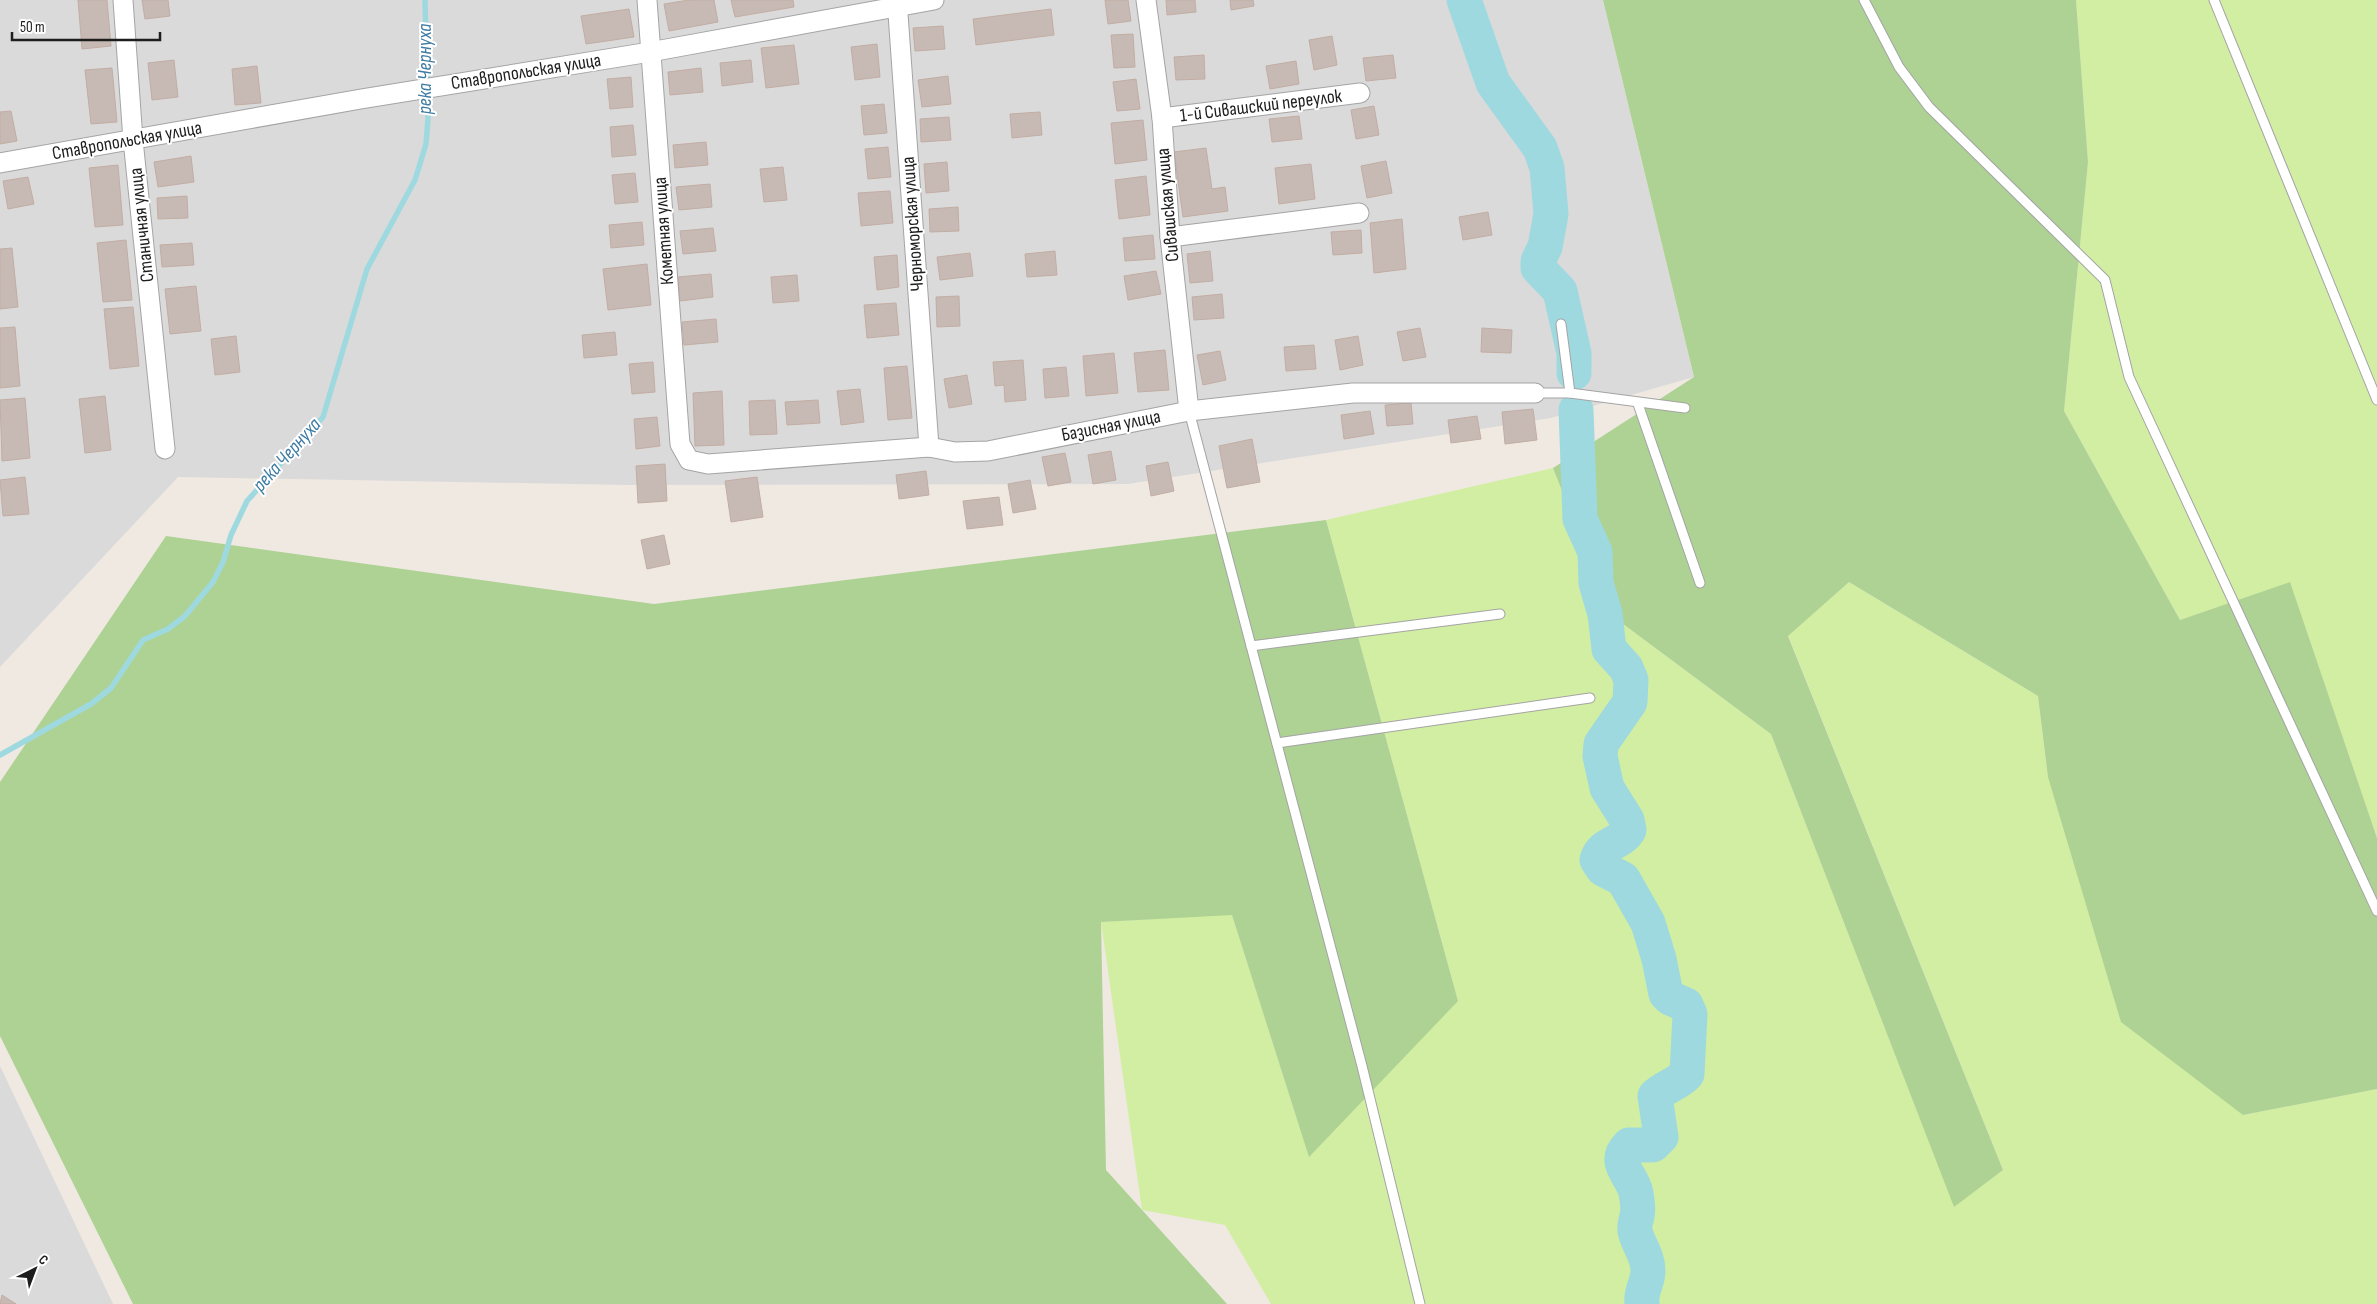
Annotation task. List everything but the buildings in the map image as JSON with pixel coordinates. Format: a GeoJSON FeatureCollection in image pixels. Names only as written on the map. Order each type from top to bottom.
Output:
{"type":"FeatureCollection","features":[{"type":"Feature","properties":{"kind":"street","name":"Станичная улица"},"geometry":{"type":"LineString","coordinates":[[123,0],[133,140],[165,449]]}},
{"type":"Feature","properties":{"kind":"street","name":"Кометная улица"},"geometry":{"type":"LineString","coordinates":[[647,0],[680,444],[689,460]]}},
{"type":"Feature","properties":{"kind":"street","name":"Ставропольская улица"},"geometry":{"type":"LineString","coordinates":[[0,163],[414,90],[650,52],[897,3],[934,0]]}},
{"type":"Feature","properties":{"kind":"street","name":"Сивашская улица"},"geometry":{"type":"LineString","coordinates":[[1146,0],[1162,118],[1170,237],[1189,411]]}},
{"type":"Feature","properties":{"kind":"street","name":"Черноморская улица"},"geometry":{"type":"LineString","coordinates":[[897,3],[929,447]]}},
{"type":"Feature","properties":{"kind":"street","name":"1-й Сивашский переулок"},"geometry":{"type":"LineString","coordinates":[[1162,118],[1360,93]]}},
{"type":"Feature","properties":{"kind":"street"},"geometry":{"type":"LineString","coordinates":[[1170,237],[1359,213]]}},
{"type":"Feature","properties":{"kind":"street","name":"Базисная улица"},"geometry":{"type":"LineString","coordinates":[[689,460],[708,464],[929,447],[955,452],[988,451],[1189,411],[1353,393],[1535,393]]}},
{"type":"Feature","properties":{"kind":"lane"},"geometry":{"type":"LineString","coordinates":[[1864,0],[1899,67],[1929,107],[2106,280],[2129,377],[2377,912]]}},
{"type":"Feature","properties":{"kind":"lane"},"geometry":{"type":"LineString","coordinates":[[2214,0],[2377,400]]}},
{"type":"Feature","properties":{"kind":"lane"},"geometry":{"type":"LineString","coordinates":[[1561,324],[1570,393]]}},
{"type":"Feature","properties":{"kind":"lane"},"geometry":{"type":"LineString","coordinates":[[1535,393],[1570,393],[1638,404],[1685,408]]}},
{"type":"Feature","properties":{"kind":"lane"},"geometry":{"type":"LineString","coordinates":[[1638,404],[1700,583]]}},
{"type":"Feature","properties":{"kind":"lane"},"geometry":{"type":"LineString","coordinates":[[1189,411],[1362,1066],[1420,1304]]}},
{"type":"Feature","properties":{"kind":"lane"},"geometry":{"type":"LineString","coordinates":[[1251,646],[1500,614]]}},
{"type":"Feature","properties":{"kind":"lane"},"geometry":{"type":"LineString","coordinates":[[1277,743],[1590,698]]}},
{"type":"Feature","properties":{"kind":"shaded area"},"geometry":{"type":"Polygon","coordinates":[[[0,0],[1603,0],[1694,377],[1551,418],[1128,484],[628,485],[178,477],[0,667],[0,0]]]}},
{"type":"Feature","properties":{"kind":"shaded area"},"geometry":{"type":"Polygon","coordinates":[[[0,1066],[113,1304],[0,1304],[0,1066]]]}},
{"type":"Feature","properties":{"kind":"green space"},"geometry":{"type":"Polygon","coordinates":[[[1603,0],[2076,0],[2088,162],[2064,411],[2180,620],[2290,582],[2377,838],[2377,1089],[2243,1115],[2121,1022],[2048,777],[2038,696],[1849,582],[1788,636],[2003,1170],[1954,1207],[1771,734],[1611,615],[1553,468],[1694,377],[1603,0]]]}},
{"type":"Feature","properties":{"kind":"green space"},"geometry":{"type":"Polygon","coordinates":[[[2076,0],[2377,0],[2377,838],[2290,583],[2180,620],[2064,411],[2088,162],[2076,0]]]}},
{"type":"Feature","properties":{"kind":"green space"},"geometry":{"type":"Polygon","coordinates":[[[1553,468],[1611,615],[1771,734],[1954,1206],[2003,1170],[1788,635],[1849,582],[2038,696],[2048,777],[2243,1115],[2377,1089],[2377,1304],[1271,1304],[1225,1225],[1142,1210],[1101,922],[1232,914],[1296,1116],[1458,1001],[1326,520],[1553,468]]]}},
{"type":"Feature","properties":{"kind":"green space"},"geometry":{"type":"Polygon","coordinates":[[[1326,520],[1458,1001],[1309,1157],[1232,915],[1101,922],[1106,1170],[1227,1304],[133,1304],[0,1036],[0,782],[166,536],[654,604],[1326,520]]]}},
{"type":"Feature","properties":{"kind":"waterway","name":"река Чернуха"},"geometry":{"type":"LineString","coordinates":[[0,755],[91,704],[111,688],[143,640],[168,629],[185,616],[213,582],[223,562],[231,535],[247,501],[323,417],[367,269],[415,180],[426,144],[428,119],[425,0]]}},
{"type":"Feature","properties":{"kind":"waterway"},"geometry":{"type":"LineString","coordinates":[[1464,0],[1493,83],[1540,148],[1547,168],[1551,214],[1545,247],[1538,261],[1538,268],[1560,291],[1574,353],[1574,373]]}},
{"type":"Feature","properties":{"kind":"waterway"},"geometry":{"type":"LineString","coordinates":[[1576,410],[1580,519],[1595,552],[1596,583],[1605,614],[1609,649],[1626,668],[1631,680],[1630,702],[1601,744],[1600,756],[1607,788],[1627,820],[1629,830],[1625,835],[1603,850],[1597,860],[1603,869],[1623,879],[1648,923],[1659,959],[1666,994],[1670,998],[1686,1005],[1690,1014],[1687,1074],[1655,1096],[1661,1137],[1653,1145],[1629,1145],[1622,1157],[1624,1169],[1636,1193],[1638,1210],[1635,1231],[1648,1265],[1648,1275],[1642,1295],[1642,1304]]}}]}
